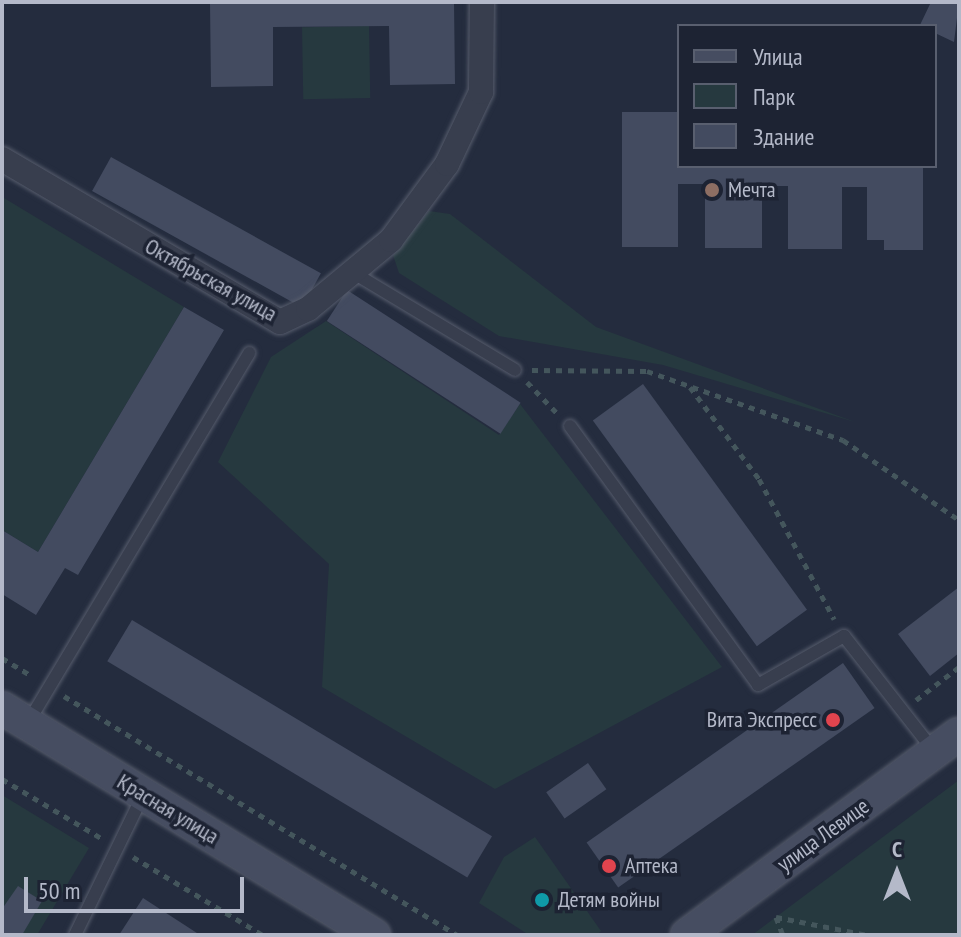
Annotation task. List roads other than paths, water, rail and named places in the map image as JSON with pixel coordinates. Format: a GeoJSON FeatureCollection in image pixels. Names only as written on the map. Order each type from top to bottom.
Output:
{"type":"FeatureCollection","features":[{"type":"Feature","properties":{"kind":"street","name":"Октябрьская улица"},"geometry":{"type":"LineString","coordinates":[[2,159],[280,322],[308,309],[391,240],[447,164],[481,92],[482,2]]}},
{"type":"Feature","properties":{"kind":"street","name":"Красная улица"},"geometry":{"type":"LineString","coordinates":[[15,716],[374,935]]}},
{"type":"Feature","properties":{"kind":"street","name":"улица Левице"},"geometry":{"type":"LineString","coordinates":[[687,935],[947,743]]}},
{"type":"Feature","properties":{"kind":"lane"},"geometry":{"type":"LineString","coordinates":[[352,272],[515,370]]}},
{"type":"Feature","properties":{"kind":"lane"},"geometry":{"type":"LineString","coordinates":[[15,716],[50,687],[249,353]]}},
{"type":"Feature","properties":{"kind":"lane"},"geometry":{"type":"LineString","coordinates":[[570,426],[758,685],[844,636],[902,710],[947,743]]}},
{"type":"Feature","properties":{"kind":"lane"},"geometry":{"type":"LineString","coordinates":[[75,935],[144,795]]}},
{"type":"Feature","properties":{"kind":"place","name":"Мечта"},"geometry":{"type":"Point","coordinates":[712,190]}},
{"type":"Feature","properties":{"kind":"place","name":"Вита Экспресс"},"geometry":{"type":"Point","coordinates":[833,720]}},
{"type":"Feature","properties":{"kind":"place","name":"Аптека"},"geometry":{"type":"Point","coordinates":[609,866]}},
{"type":"Feature","properties":{"kind":"place","name":"Детям войны"},"geometry":{"type":"Point","coordinates":[542,900]}}]}
